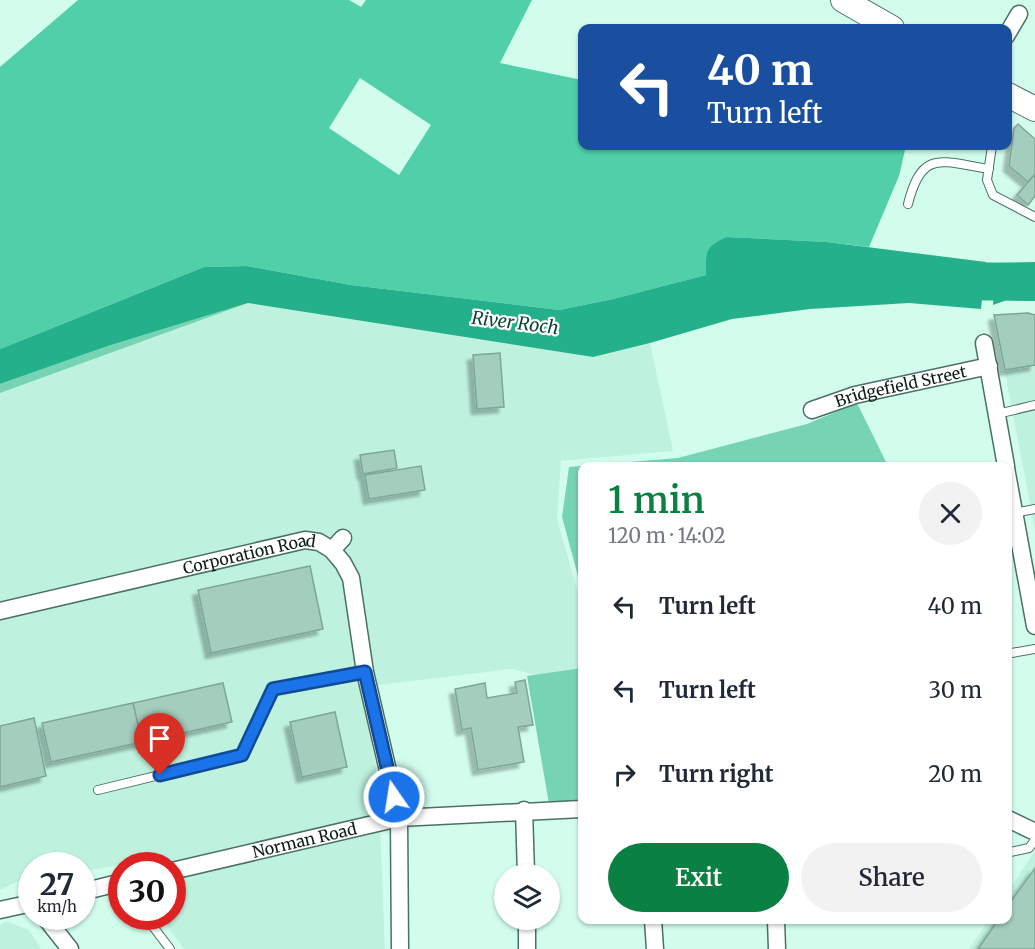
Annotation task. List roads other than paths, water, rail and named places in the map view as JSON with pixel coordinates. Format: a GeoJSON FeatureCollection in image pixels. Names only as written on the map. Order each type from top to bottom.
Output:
{"type":"FeatureCollection","features":[{"type":"Feature","properties":{"kind":"main road"},"geometry":{"type":"LineString","coordinates":[[843,0],[885,24]]}},
{"type":"Feature","properties":{"kind":"main road"},"geometry":{"type":"LineString","coordinates":[[1012,97],[1035,109]]}},
{"type":"Feature","properties":{"kind":"street"},"geometry":{"type":"LineString","coordinates":[[1012,26],[1019,14]]}},
{"type":"Feature","properties":{"kind":"street","name":"Bridgefield Street"},"geometry":{"type":"LineString","coordinates":[[984,343],[1005,462]]}},
{"type":"Feature","properties":{"kind":"street","name":"Bridgefield Street"},"geometry":{"type":"LineString","coordinates":[[812,410],[855,395],[989,366]]}},
{"type":"Feature","properties":{"kind":"street","name":"Bridgefield Street"},"geometry":{"type":"LineString","coordinates":[[1012,502],[1035,626]]}},
{"type":"Feature","properties":{"kind":"street","name":"Corporation Road"},"geometry":{"type":"LineString","coordinates":[[0,611],[305,540],[338,544],[343,563],[351,579],[365,672],[399,818],[400,949]]}},
{"type":"Feature","properties":{"kind":"street","name":"Norman Road"},"geometry":{"type":"LineString","coordinates":[[186,868],[399,818],[578,809]]}},
{"type":"Feature","properties":{"kind":"street"},"geometry":{"type":"LineString","coordinates":[[524,810],[526,864]]}},
{"type":"Feature","properties":{"kind":"street"},"geometry":{"type":"LineString","coordinates":[[1012,821],[1035,832]]}},
{"type":"Feature","properties":{"kind":"street"},"geometry":{"type":"LineString","coordinates":[[0,910],[18,906]]}},
{"type":"Feature","properties":{"kind":"street"},"geometry":{"type":"LineString","coordinates":[[653,924],[655,949]]}},
{"type":"Feature","properties":{"kind":"street"},"geometry":{"type":"LineString","coordinates":[[776,924],[777,949]]}},
{"type":"Feature","properties":{"kind":"street"},"geometry":{"type":"LineString","coordinates":[[55,930],[70,949]]}},
{"type":"Feature","properties":{"kind":"street"},"geometry":{"type":"LineString","coordinates":[[527,930],[528,949]]}},
{"type":"Feature","properties":{"kind":"lane"},"geometry":{"type":"LineString","coordinates":[[991,150],[987,180],[993,195],[1035,218]]}},
{"type":"Feature","properties":{"kind":"lane"},"geometry":{"type":"LineString","coordinates":[[908,204],[913,182],[931,163],[940,162],[989,169]]}},
{"type":"Feature","properties":{"kind":"lane"},"geometry":{"type":"LineString","coordinates":[[997,414],[1035,405]]}},
{"type":"Feature","properties":{"kind":"lane"},"geometry":{"type":"LineString","coordinates":[[1014,513],[1035,509]]}},
{"type":"Feature","properties":{"kind":"lane"},"geometry":{"type":"LineString","coordinates":[[1012,653],[1035,649]]}},
{"type":"Feature","properties":{"kind":"lane"},"geometry":{"type":"LineString","coordinates":[[98,790],[242,755],[273,689],[365,672]]}},
{"type":"Feature","properties":{"kind":"lane"},"geometry":{"type":"LineString","coordinates":[[1012,852],[1029,848],[1035,840]]}},
{"type":"Feature","properties":{"kind":"lane"},"geometry":{"type":"LineString","coordinates":[[156,930],[170,949]]}},
{"type":"Feature","properties":{"kind":"water"},"geometry":{"type":"Polygon","coordinates":[[[727,237],[827,242],[986,262],[981,309],[909,303],[810,309],[732,319],[593,357],[248,303],[108,346],[0,384],[0,349],[204,267],[247,266],[351,285],[559,310],[613,299],[706,275],[706,261],[710,247],[727,237]]]}},
{"type":"Feature","properties":{"kind":"water"},"geometry":{"type":"Polygon","coordinates":[[[1035,262],[1035,301],[1007,300],[993,305],[995,272],[998,263],[1035,262]]]}},
{"type":"Feature","properties":{"kind":"waterway","name":"River Roch"},"geometry":{"type":"LineString","coordinates":[[932,281],[1035,282]]}}]}
